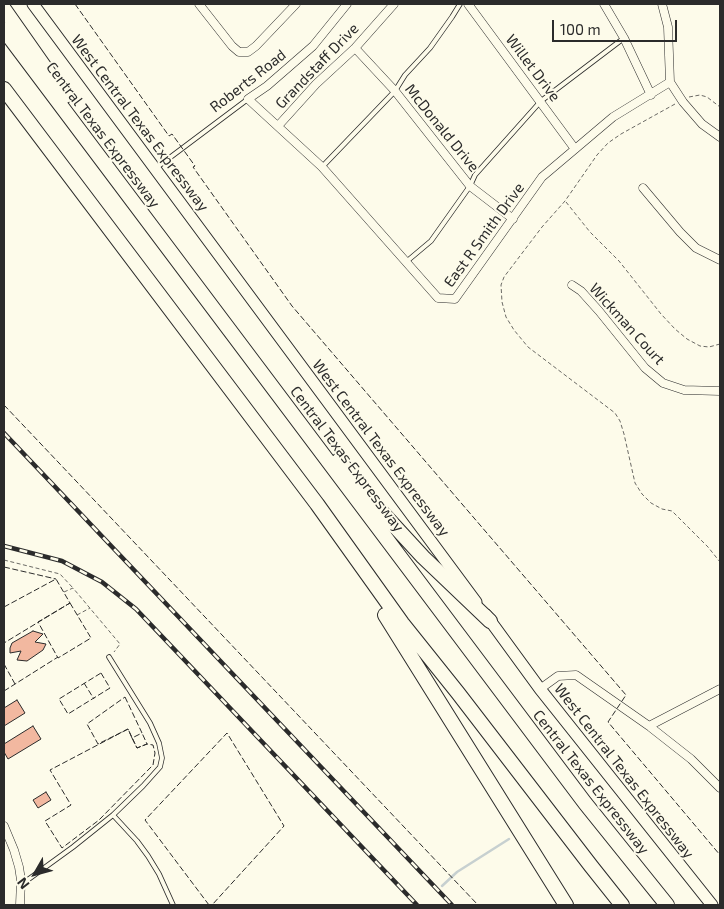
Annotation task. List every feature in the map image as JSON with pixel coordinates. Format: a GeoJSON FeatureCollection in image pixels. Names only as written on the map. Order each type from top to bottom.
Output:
{"type":"FeatureCollection","features":[{"type":"Feature","properties":{"kind":"highway"},"geometry":{"type":"LineString","coordinates":[[4,9],[64,95],[88,142]]}},
{"type":"Feature","properties":{"kind":"highway","name":"Central Texas Expressway"},"geometry":{"type":"LineString","coordinates":[[4,30],[573,787],[667,905]]}},
{"type":"Feature","properties":{"kind":"highway"},"geometry":{"type":"LineString","coordinates":[[4,89],[317,504],[402,623],[458,692],[590,866],[622,905]]}},
{"type":"Feature","properties":{"kind":"highway"},"geometry":{"type":"LineString","coordinates":[[256,366],[293,400],[365,494],[423,557],[490,621]]}},
{"type":"Feature","properties":{"kind":"highway"},"geometry":{"type":"LineString","coordinates":[[317,504],[338,545],[378,604],[566,905]]}},
{"type":"Feature","properties":{"kind":"main road","name":"West Central Texas Expressway"},"geometry":{"type":"LineString","coordinates":[[33,4],[540,688],[712,905]]}},
{"type":"Feature","properties":{"kind":"street"},"geometry":{"type":"LineString","coordinates":[[203,5],[232,46],[239,52],[248,52],[296,4]]}},
{"type":"Feature","properties":{"kind":"street","name":"Roberts Road"},"geometry":{"type":"LineString","coordinates":[[248,99],[267,86],[313,46],[348,4]]}},
{"type":"Feature","properties":{"kind":"street","name":"Grandstaff Drive"},"geometry":{"type":"LineString","coordinates":[[278,126],[316,84],[355,48],[394,4]]}},
{"type":"Feature","properties":{"kind":"street","name":"Willet Drive"},"geometry":{"type":"LineString","coordinates":[[468,4],[576,149]]}},
{"type":"Feature","properties":{"kind":"street"},"geometry":{"type":"LineString","coordinates":[[604,4],[624,38],[651,95]]}},
{"type":"Feature","properties":{"kind":"street"},"geometry":{"type":"LineString","coordinates":[[662,4],[668,27],[670,82],[702,124],[720,137]]}},
{"type":"Feature","properties":{"kind":"street","name":"McDonald Drive"},"geometry":{"type":"LineString","coordinates":[[355,48],[395,91],[470,186],[513,219]]}},
{"type":"Feature","properties":{"kind":"street","name":"East R Smith Drive"},"geometry":{"type":"LineString","coordinates":[[248,99],[322,167],[438,298],[455,299],[542,177],[613,117],[670,82]]}},
{"type":"Feature","properties":{"kind":"street"},"geometry":{"type":"LineString","coordinates":[[643,188],[696,248],[720,260]]}},
{"type":"Feature","properties":{"kind":"street","name":"Wickman Court"},"geometry":{"type":"LineString","coordinates":[[572,285],[581,291],[599,311],[644,368],[664,383],[684,390],[720,391]]}},
{"type":"Feature","properties":{"kind":"street"},"geometry":{"type":"LineString","coordinates":[[540,688],[558,676],[576,675],[649,726],[691,760],[720,788]]}},
{"type":"Feature","properties":{"kind":"street"},"geometry":{"type":"LineString","coordinates":[[649,726],[720,689]]}},
{"type":"Feature","properties":{"kind":"street"},"geometry":{"type":"LineString","coordinates":[[4,826],[14,850],[21,885],[20,905]]}},
{"type":"Feature","properties":{"kind":"lane"},"geometry":{"type":"LineString","coordinates":[[322,167],[395,91],[404,75],[436,40],[460,4]]}},
{"type":"Feature","properties":{"kind":"lane"},"geometry":{"type":"LineString","coordinates":[[406,262],[431,241],[470,186],[475,174],[541,101],[624,38]]}},
{"type":"Feature","properties":{"kind":"lane","name":"Roberts Road"},"geometry":{"type":"LineString","coordinates":[[155,168],[248,99]]}},
{"type":"Feature","properties":{"kind":"lane"},"geometry":{"type":"LineString","coordinates":[[21,885],[113,815],[160,767],[162,758],[159,743],[150,723],[109,657]]}},
{"type":"Feature","properties":{"kind":"lane"},"geometry":{"type":"LineString","coordinates":[[113,815],[148,856],[159,874],[173,905]]}},
{"type":"Feature","properties":{"kind":"path"},"geometry":{"type":"LineString","coordinates":[[720,106],[700,95],[682,100],[608,143],[597,155],[565,202],[542,227],[504,277],[501,285],[502,302],[506,317],[528,347],[615,413],[624,434],[635,483],[642,494],[651,503],[662,509],[672,511],[708,547],[720,562]]}},
{"type":"Feature","properties":{"kind":"path"},"geometry":{"type":"LineString","coordinates":[[565,202],[590,232],[619,261],[675,329],[687,339],[700,346],[709,347],[720,344]]}},
{"type":"Feature","properties":{"kind":"path"},"geometry":{"type":"LineString","coordinates":[[4,560],[60,574],[120,644],[109,657]]}},
{"type":"Feature","properties":{"kind":"path"},"geometry":{"type":"LineString","coordinates":[[64,592],[73,588]]}},
{"type":"Feature","properties":{"kind":"path"},"geometry":{"type":"LineString","coordinates":[[77,615],[90,608]]}},
{"type":"Feature","properties":{"kind":"building"},"geometry":{"type":"Polygon","coordinates":[[[33,631],[43,634],[35,642],[46,644],[43,650],[27,661],[17,660],[21,651],[10,653],[12,643],[33,631]]]}},
{"type":"Feature","properties":{"kind":"building"},"geometry":{"type":"Polygon","coordinates":[[[17,700],[25,713],[4,726],[4,708],[17,700]]]}},
{"type":"Feature","properties":{"kind":"building"},"geometry":{"type":"Polygon","coordinates":[[[33,726],[41,739],[8,759],[4,752],[4,744],[33,726]]]}},
{"type":"Feature","properties":{"kind":"building"},"geometry":{"type":"Polygon","coordinates":[[[46,792],[51,800],[38,808],[33,800],[46,792]]]}},
{"type":"Feature","properties":{"kind":"waterway"},"geometry":{"type":"LineString","coordinates":[[442,886],[457,872],[509,839]]}},
{"type":"Feature","properties":{"kind":"railway"},"geometry":{"type":"LineString","coordinates":[[4,433],[452,905]]}},
{"type":"Feature","properties":{"kind":"railway"},"geometry":{"type":"LineString","coordinates":[[4,546],[62,561],[102,582],[136,609],[417,905]]}},
{"type":"Feature","properties":{"kind":"fence"},"geometry":{"type":"LineString","coordinates":[[75,4],[169,136],[172,134],[195,166],[193,167],[292,306],[626,695],[608,722],[720,855]]}},
{"type":"Feature","properties":{"kind":"fence"},"geometry":{"type":"LineString","coordinates":[[4,405],[478,905]]}},
{"type":"Feature","properties":{"kind":"fence"},"geometry":{"type":"LineString","coordinates":[[4,567],[56,579]]}},
{"type":"Feature","properties":{"kind":"fence"},"geometry":{"type":"LineString","coordinates":[[4,607],[56,579],[70,603],[4,643]]}},
{"type":"Feature","properties":{"kind":"fence"},"geometry":{"type":"LineString","coordinates":[[70,603],[91,638],[58,658],[38,622],[70,603]]}},
{"type":"Feature","properties":{"kind":"fence"},"geometry":{"type":"LineString","coordinates":[[4,691],[58,657]]}},
{"type":"Feature","properties":{"kind":"fence"},"geometry":{"type":"LineString","coordinates":[[4,664],[15,684]]}},
{"type":"Feature","properties":{"kind":"fence"},"geometry":{"type":"LineString","coordinates":[[101,673],[110,688],[68,714],[59,699],[101,673]]}},
{"type":"Feature","properties":{"kind":"fence"},"geometry":{"type":"LineString","coordinates":[[84,683],[94,699]]}},
{"type":"Feature","properties":{"kind":"fence"},"geometry":{"type":"LineString","coordinates":[[125,697],[142,733],[132,738],[128,729],[98,744],[87,724],[125,697]]}},
{"type":"Feature","properties":{"kind":"fence"},"geometry":{"type":"LineString","coordinates":[[132,738],[137,748],[147,744],[153,745],[155,753],[153,765],[99,820],[62,848],[45,821],[71,805],[50,770],[128,729],[137,748],[147,744],[142,733]]}},
{"type":"Feature","properties":{"kind":"fence"},"geometry":{"type":"LineString","coordinates":[[209,905],[145,820],[227,733],[284,826],[212,905]]}}]}
